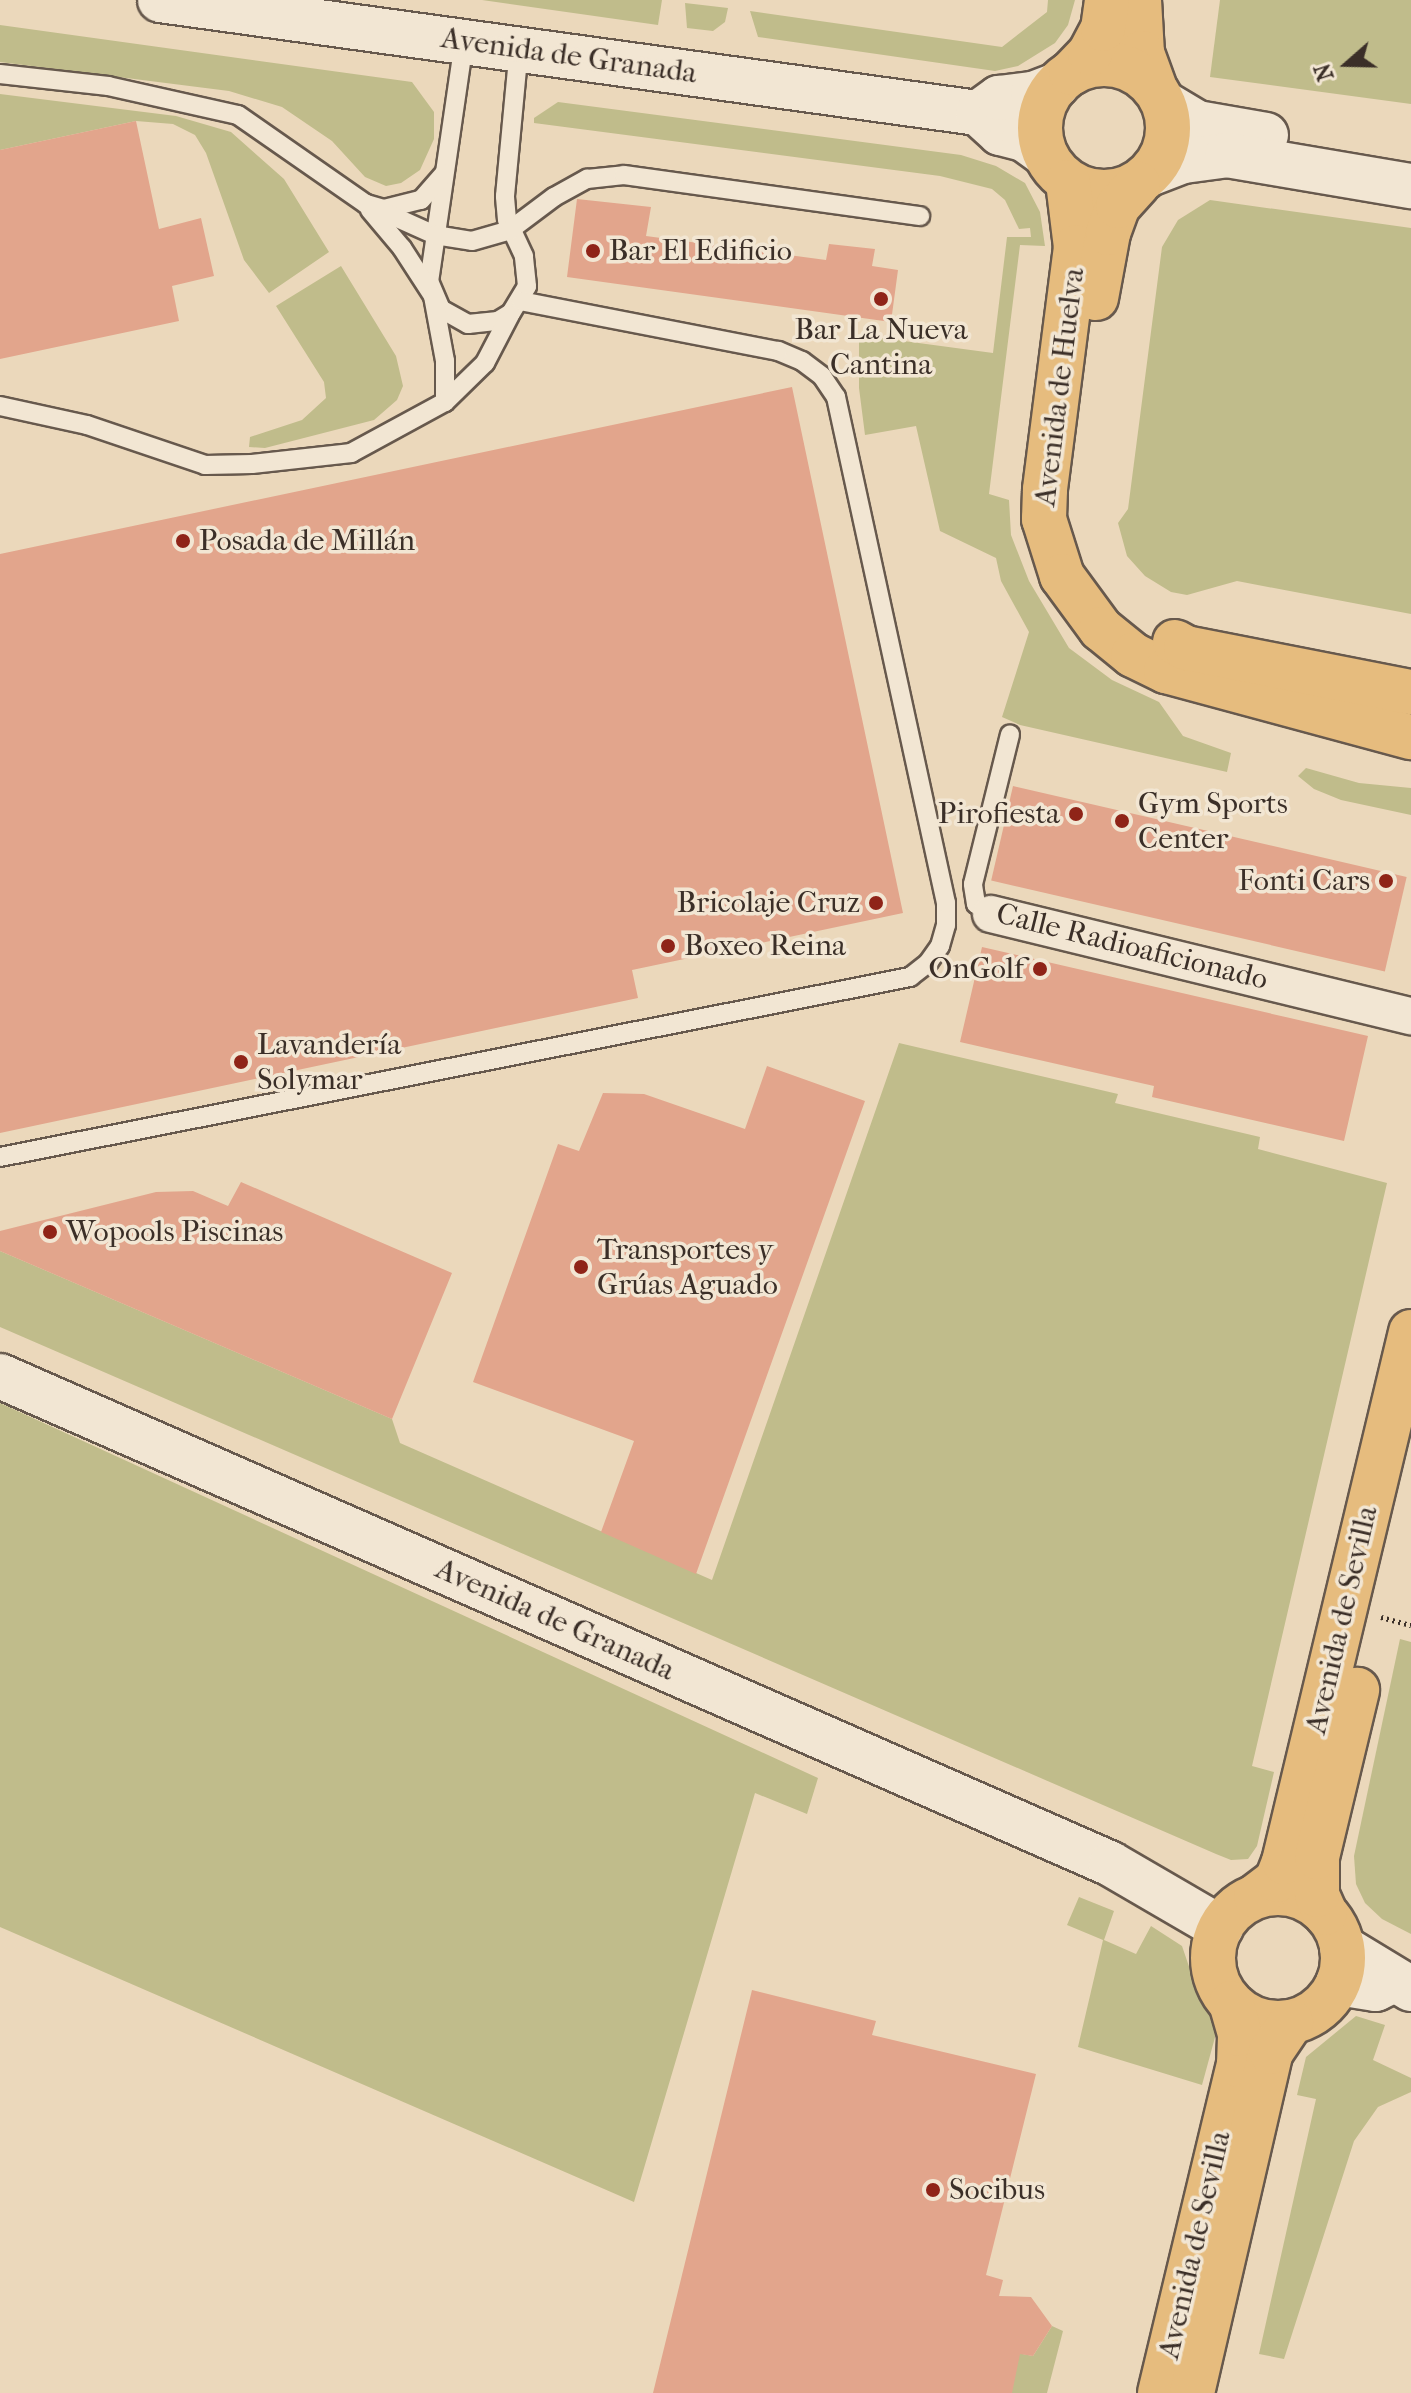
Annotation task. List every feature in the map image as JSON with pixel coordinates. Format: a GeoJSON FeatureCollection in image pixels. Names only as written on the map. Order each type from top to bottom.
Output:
{"type":"FeatureCollection","features":[{"type":"Feature","properties":{"kind":"main road"},"geometry":{"type":"LineString","coordinates":[[1107,0],[1103,29],[1090,53],[1064,79],[1040,117],[1057,168],[1085,190],[1103,193],[1145,178],[1168,140],[1159,96],[1142,53],[1139,0]]}},
{"type":"Feature","properties":{"kind":"main road"},"geometry":{"type":"LineString","coordinates":[[1064,79],[1088,66],[1124,67],[1141,75],[1159,96]]}},
{"type":"Feature","properties":{"kind":"main road","name":"Avenida de Huelva"},"geometry":{"type":"LineString","coordinates":[[1057,168],[1076,247],[1045,490],[1044,519],[1062,576],[1101,629],[1133,655],[1166,671],[1411,737]]}},
{"type":"Feature","properties":{"kind":"main road","name":"Avenida de Huelva"},"geometry":{"type":"LineString","coordinates":[[1145,178],[1118,206],[1103,251],[1069,486],[1070,511],[1085,563],[1115,606],[1138,625],[1186,648],[1411,692]]}},
{"type":"Feature","properties":{"kind":"main road","name":"Avenida de Sevilla"},"geometry":{"type":"LineString","coordinates":[[1239,1910],[1277,1880],[1284,1862],[1411,1332]]}},
{"type":"Feature","properties":{"kind":"main road","name":"Avenida de Sevilla"},"geometry":{"type":"LineString","coordinates":[[1335,1948],[1317,1895],[1317,1857],[1393,1620],[1411,1458]]}},
{"type":"Feature","properties":{"kind":"main road"},"geometry":{"type":"LineString","coordinates":[[1293,1894],[1310,1901],[1335,1948],[1319,2008],[1291,2022],[1259,2020],[1231,2003],[1214,1971],[1213,1952],[1239,1910],[1293,1894]]}},
{"type":"Feature","properties":{"kind":"main road","name":"Avenida de Sevilla"},"geometry":{"type":"LineString","coordinates":[[1160,2393],[1239,2065],[1240,2034],[1231,2003]]}},
{"type":"Feature","properties":{"kind":"main road","name":"Avenida de Sevilla"},"geometry":{"type":"LineString","coordinates":[[1192,2393],[1271,2052],[1291,2022]]}},
{"type":"Feature","properties":{"kind":"street","name":"Avenida de Granada"},"geometry":{"type":"LineString","coordinates":[[160,0],[978,113],[1000,133],[1024,139],[1057,168]]}},
{"type":"Feature","properties":{"kind":"street"},"geometry":{"type":"LineString","coordinates":[[978,113],[999,98],[1033,94],[1064,79]]}},
{"type":"Feature","properties":{"kind":"street"},"geometry":{"type":"LineString","coordinates":[[1159,96],[1182,117],[1214,128],[1411,155]]}},
{"type":"Feature","properties":{"kind":"street"},"geometry":{"type":"LineString","coordinates":[[1145,178],[1184,161],[1227,155],[1411,186]]}},
{"type":"Feature","properties":{"kind":"street","name":"Calle Radioaficionado"},"geometry":{"type":"LineString","coordinates":[[991,914],[1411,1016]]}},
{"type":"Feature","properties":{"kind":"street","name":"Avenida de Granada"},"geometry":{"type":"LineString","coordinates":[[0,1376],[1111,1864],[1160,1872],[1239,1910]]}},
{"type":"Feature","properties":{"kind":"street"},"geometry":{"type":"LineString","coordinates":[[1335,1948],[1376,1989],[1401,1985]]}},
{"type":"Feature","properties":{"kind":"lane"},"geometry":{"type":"LineString","coordinates":[[445,402],[445,361],[429,281],[464,42]]}},
{"type":"Feature","properties":{"kind":"lane"},"geometry":{"type":"LineString","coordinates":[[0,406],[87,425],[205,465],[351,453],[445,402],[485,363],[516,307],[527,271],[510,230],[505,196],[519,49]]}},
{"type":"Feature","properties":{"kind":"lane"},"geometry":{"type":"LineString","coordinates":[[0,74],[108,86],[238,115],[366,204],[435,235],[472,241],[510,230],[554,197],[587,179],[624,175],[920,216]]}},
{"type":"Feature","properties":{"kind":"lane"},"geometry":{"type":"LineString","coordinates":[[366,204],[384,209],[421,200],[435,188],[446,172]]}},
{"type":"Feature","properties":{"kind":"lane"},"geometry":{"type":"LineString","coordinates":[[0,1157],[910,977],[928,963],[940,946],[946,925],[946,903],[836,397],[822,376],[802,361],[778,351],[516,307],[483,325],[453,319],[366,204]]}},
{"type":"Feature","properties":{"kind":"lane","name":"Calle Radioaficionado"},"geometry":{"type":"LineString","coordinates":[[991,914],[976,904],[973,884],[1010,735]]}},
{"type":"Feature","properties":{"kind":"shaded area"},"geometry":{"type":"Polygon","coordinates":[[[482,0],[662,0],[658,25],[482,0]]]}},
{"type":"Feature","properties":{"kind":"shaded area"},"geometry":{"type":"Polygon","coordinates":[[[1048,0],[1075,0],[1068,25],[1055,43],[1018,66],[995,71],[758,37],[750,11],[1002,47],[1047,12],[1048,0]]]}},
{"type":"Feature","properties":{"kind":"shaded area"},"geometry":{"type":"Polygon","coordinates":[[[1220,0],[1411,0],[1411,104],[1210,77],[1220,0]]]}},
{"type":"Feature","properties":{"kind":"shaded area"},"geometry":{"type":"Polygon","coordinates":[[[685,3],[728,8],[725,22],[713,31],[687,28],[685,3]]]}},
{"type":"Feature","properties":{"kind":"shaded area"},"geometry":{"type":"Polygon","coordinates":[[[0,25],[412,82],[434,112],[434,139],[420,170],[401,183],[386,186],[365,177],[332,141],[282,107],[229,91],[0,62],[0,25]]]}},
{"type":"Feature","properties":{"kind":"shaded area"},"geometry":{"type":"Polygon","coordinates":[[[0,94],[176,116],[231,132],[284,179],[329,252],[269,293],[244,260],[206,153],[195,135],[173,124],[136,121],[0,150],[0,94]]]}},
{"type":"Feature","properties":{"kind":"shaded area"},"geometry":{"type":"Polygon","coordinates":[[[558,102],[961,155],[996,166],[1025,183],[1040,212],[1045,246],[1020,245],[989,494],[1009,500],[1011,535],[1029,581],[1069,648],[1112,680],[1159,702],[1183,736],[1231,753],[1227,772],[1020,725],[1002,717],[1029,632],[1001,581],[996,558],[940,531],[916,426],[865,435],[859,388],[859,335],[993,353],[1007,237],[1031,237],[1030,228],[1019,229],[1005,200],[992,189],[940,176],[534,123],[534,118],[558,102]]]}},
{"type":"Feature","properties":{"kind":"shaded area"},"geometry":{"type":"Polygon","coordinates":[[[1210,200],[1411,228],[1411,614],[1237,581],[1187,595],[1171,592],[1145,576],[1127,556],[1118,523],[1128,509],[1162,247],[1178,220],[1210,200]]]}},
{"type":"Feature","properties":{"kind":"shaded area"},"geometry":{"type":"Polygon","coordinates":[[[341,266],[396,356],[403,386],[397,400],[374,420],[265,448],[249,447],[250,437],[302,420],[326,398],[324,382],[276,306],[341,266]]]}},
{"type":"Feature","properties":{"kind":"shaded area"},"geometry":{"type":"Polygon","coordinates":[[[1306,768],[1359,783],[1411,788],[1411,815],[1341,800],[1314,789],[1298,776],[1306,768]]]}},
{"type":"Feature","properties":{"kind":"shaded area"},"geometry":{"type":"Polygon","coordinates":[[[899,1043],[1118,1094],[1115,1103],[1260,1137],[1258,1149],[1387,1183],[1252,1766],[1274,1772],[1257,1846],[1248,1859],[1231,1860],[1216,1854],[0,1327],[0,1251],[392,1419],[400,1443],[712,1580],[899,1043]]]}},
{"type":"Feature","properties":{"kind":"shaded area"},"geometry":{"type":"Polygon","coordinates":[[[0,1403],[818,1778],[807,1814],[755,1793],[634,2202],[0,1927],[0,1403]]]}},
{"type":"Feature","properties":{"kind":"shaded area"},"geometry":{"type":"Polygon","coordinates":[[[1400,1639],[1411,1642],[1411,1934],[1382,1919],[1365,1903],[1356,1884],[1354,1856],[1400,1639]]]}},
{"type":"Feature","properties":{"kind":"shaded area"},"geometry":{"type":"Polygon","coordinates":[[[1079,1897],[1114,1911],[1104,1940],[1136,1954],[1151,1926],[1182,1946],[1198,1993],[1217,2030],[1202,2085],[1078,2047],[1103,1940],[1067,1925],[1079,1897]]]}},
{"type":"Feature","properties":{"kind":"shaded area"},"geometry":{"type":"Polygon","coordinates":[[[1356,2016],[1385,2025],[1373,2060],[1411,2078],[1411,2092],[1378,2107],[1354,2141],[1284,2359],[1259,2354],[1316,2099],[1297,2095],[1306,2057],[1356,2016]]]}},
{"type":"Feature","properties":{"kind":"shaded area"},"geometry":{"type":"Polygon","coordinates":[[[1052,2326],[1063,2331],[1047,2393],[1012,2393],[1007,2351],[1033,2356],[1052,2326]]]}},
{"type":"Feature","properties":{"kind":"building"},"geometry":{"type":"Polygon","coordinates":[[[136,121],[159,229],[201,218],[214,276],[172,286],[179,321],[0,359],[0,150],[136,121]]]}},
{"type":"Feature","properties":{"kind":"building"},"geometry":{"type":"Polygon","coordinates":[[[577,199],[651,207],[646,236],[826,260],[829,244],[875,249],[872,266],[898,270],[891,322],[567,277],[577,199]]]}},
{"type":"Feature","properties":{"kind":"building"},"geometry":{"type":"Polygon","coordinates":[[[792,387],[903,913],[632,970],[638,998],[0,1133],[0,554],[792,387]]]}},
{"type":"Feature","properties":{"kind":"building"},"geometry":{"type":"Polygon","coordinates":[[[1013,786],[1407,877],[1385,971],[991,881],[1013,786]]]}},
{"type":"Feature","properties":{"kind":"building"},"geometry":{"type":"Polygon","coordinates":[[[982,947],[1368,1036],[1344,1141],[1152,1097],[1154,1086],[960,1042],[982,947]]]}},
{"type":"Feature","properties":{"kind":"building"},"geometry":{"type":"Polygon","coordinates":[[[767,1066],[865,1101],[696,1574],[601,1532],[634,1441],[473,1382],[558,1144],[579,1151],[603,1093],[644,1094],[745,1129],[767,1066]]]}},
{"type":"Feature","properties":{"kind":"building"},"geometry":{"type":"Polygon","coordinates":[[[241,1182],[452,1273],[392,1419],[0,1251],[0,1231],[156,1192],[193,1191],[228,1206],[241,1182]]]}},
{"type":"Feature","properties":{"kind":"building"},"geometry":{"type":"Polygon","coordinates":[[[752,1990],[876,2021],[872,2035],[1036,2074],[986,2275],[1003,2280],[999,2296],[1031,2297],[1052,2326],[1033,2356],[1020,2354],[1012,2393],[653,2393],[752,1990]]]}},
{"type":"Feature","properties":{"kind":"place","name":"Bar El Edificio"},"geometry":{"type":"Point","coordinates":[593,251]}},
{"type":"Feature","properties":{"kind":"place","name":"Bar La Nueva Cantina"},"geometry":{"type":"Point","coordinates":[881,299]}},
{"type":"Feature","properties":{"kind":"place","name":"Posada de Millán"},"geometry":{"type":"Point","coordinates":[183,541]}},
{"type":"Feature","properties":{"kind":"place","name":"Pirofiesta"},"geometry":{"type":"Point","coordinates":[1076,814]}},
{"type":"Feature","properties":{"kind":"place","name":"Gym Sports Center"},"geometry":{"type":"Point","coordinates":[1122,821]}},
{"type":"Feature","properties":{"kind":"place","name":"Fonti Cars"},"geometry":{"type":"Point","coordinates":[1386,881]}},
{"type":"Feature","properties":{"kind":"place","name":"Bricolaje Cruz"},"geometry":{"type":"Point","coordinates":[876,903]}},
{"type":"Feature","properties":{"kind":"place","name":"Boxeo Reina"},"geometry":{"type":"Point","coordinates":[668,946]}},
{"type":"Feature","properties":{"kind":"place","name":"OnGolf"},"geometry":{"type":"Point","coordinates":[1040,969]}},
{"type":"Feature","properties":{"kind":"place","name":"Lavandería Solymar"},"geometry":{"type":"Point","coordinates":[241,1062]}},
{"type":"Feature","properties":{"kind":"place","name":"Wopools Piscinas"},"geometry":{"type":"Point","coordinates":[50,1232]}},
{"type":"Feature","properties":{"kind":"place","name":"Transportes y Grúas Aguado"},"geometry":{"type":"Point","coordinates":[581,1267]}},
{"type":"Feature","properties":{"kind":"place","name":"Socibus"},"geometry":{"type":"Point","coordinates":[933,2190]}}]}
